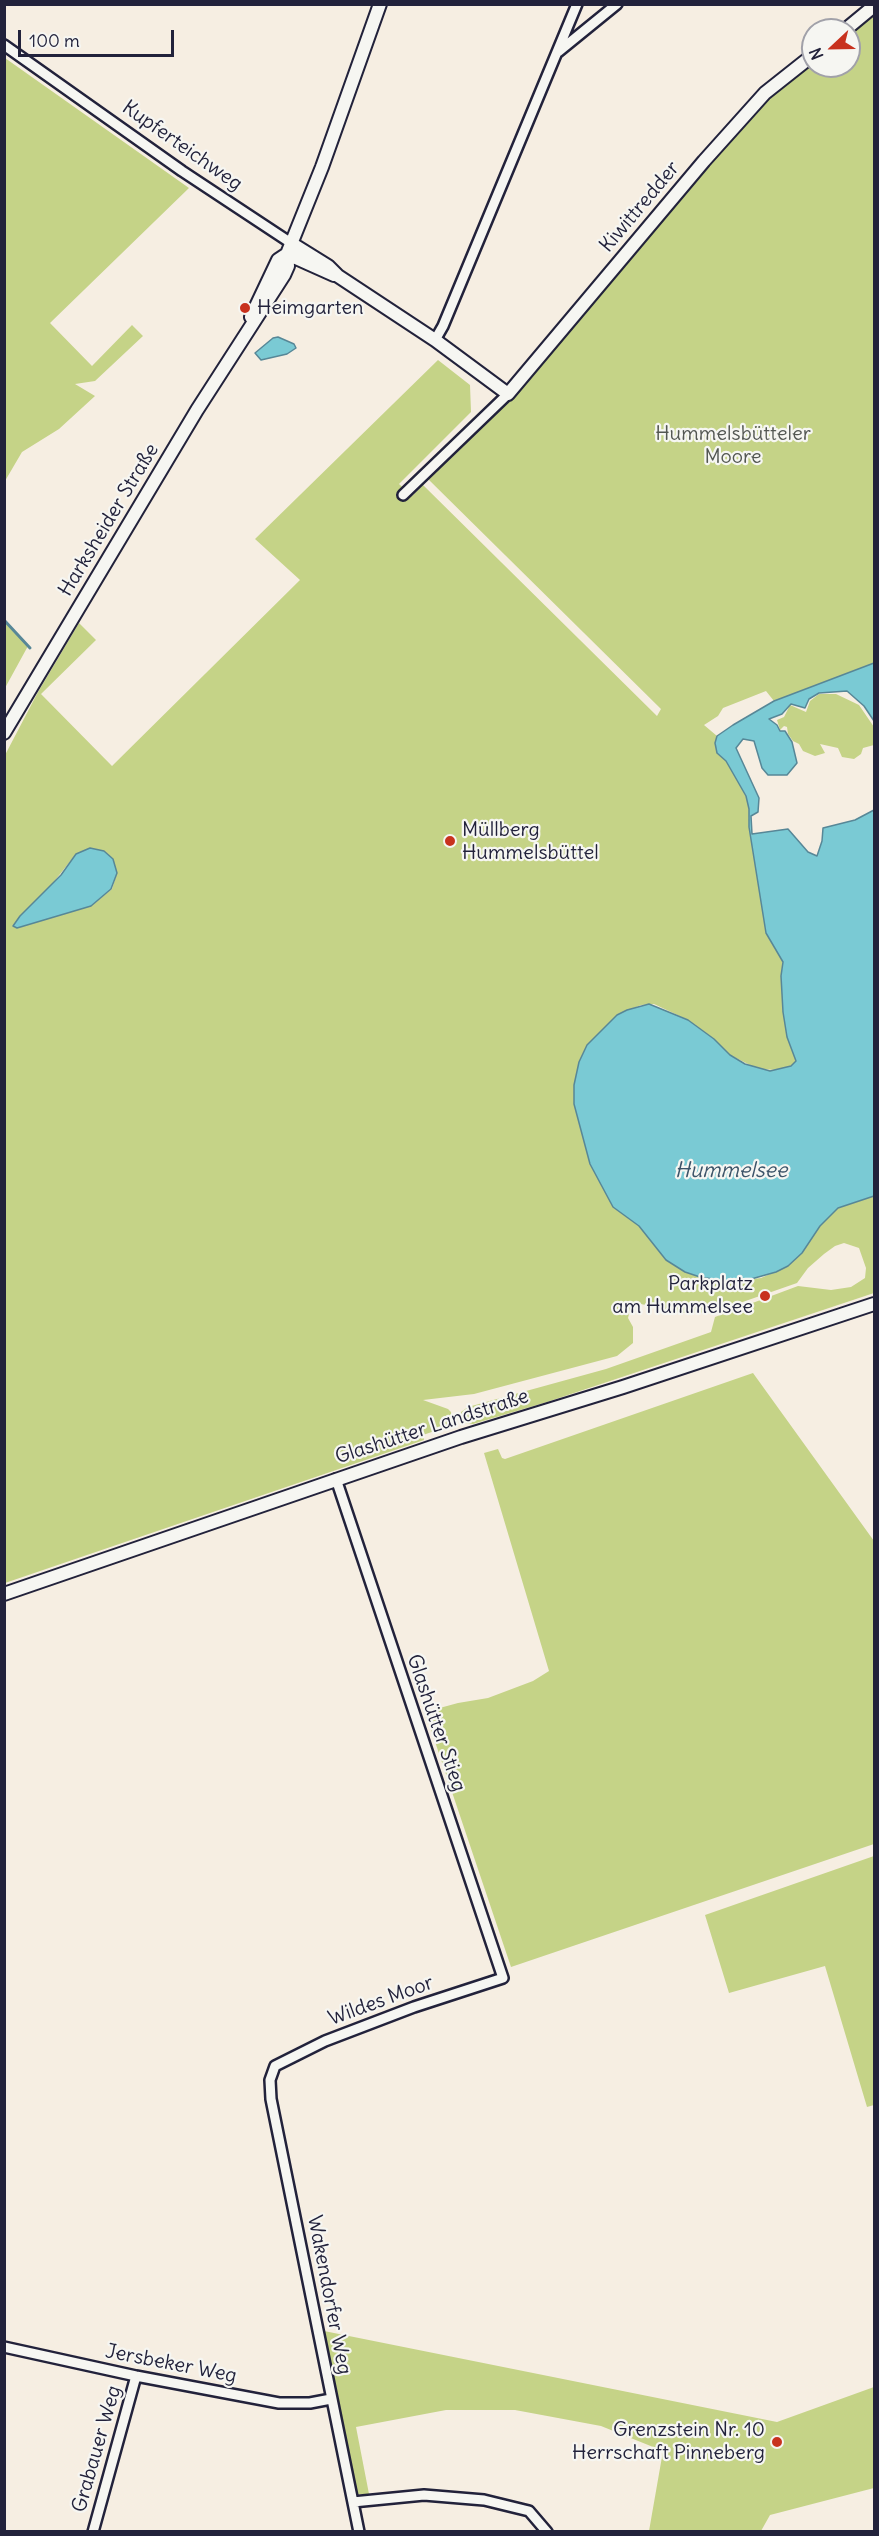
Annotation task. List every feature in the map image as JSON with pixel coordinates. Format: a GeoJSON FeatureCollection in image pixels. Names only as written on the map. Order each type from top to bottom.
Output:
{"type":"FeatureCollection","features":[{"type":"Feature","properties":{"kind":"street","name":"Harksheider Straße"},"geometry":{"type":"LineString","coordinates":[[4,733],[248,328],[252,312],[279,260],[289,248],[322,167],[380,4]]}},
{"type":"Feature","properties":{"kind":"street"},"geometry":{"type":"LineString","coordinates":[[508,394],[435,340],[443,326],[577,4]]}},
{"type":"Feature","properties":{"kind":"street"},"geometry":{"type":"LineString","coordinates":[[557,52],[617,4]]}},
{"type":"Feature","properties":{"kind":"street"},"geometry":{"type":"LineString","coordinates":[[860,18],[874,6]]}},
{"type":"Feature","properties":{"kind":"street","name":"Kupferteichweg"},"geometry":{"type":"LineString","coordinates":[[4,45],[289,248],[328,266],[338,276],[435,340]]}},
{"type":"Feature","properties":{"kind":"street","name":"Kiwittredder"},"geometry":{"type":"LineString","coordinates":[[403,495],[508,394],[704,161],[765,93],[801,64]]}},
{"type":"Feature","properties":{"kind":"street","name":"Glashütter Landstraße"},"geometry":{"type":"LineString","coordinates":[[4,1594],[462,1437],[623,1387],[874,1304]]}},
{"type":"Feature","properties":{"kind":"street","name":"Glashütter Stieg"},"geometry":{"type":"LineString","coordinates":[[336,1479],[503,1978]]}},
{"type":"Feature","properties":{"kind":"street","name":"Wildes Moor"},"geometry":{"type":"LineString","coordinates":[[275,2066],[325,2041],[414,2007],[503,1978]]}},
{"type":"Feature","properties":{"kind":"street","name":"Wakendorfer Weg"},"geometry":{"type":"LineString","coordinates":[[275,2066],[270,2080],[271,2099],[358,2532]]}},
{"type":"Feature","properties":{"kind":"street","name":"Jersbeker Weg"},"geometry":{"type":"LineString","coordinates":[[4,2347],[136,2376],[279,2403],[310,2403],[331,2398]]}},
{"type":"Feature","properties":{"kind":"street","name":"Grabauer Weg"},"geometry":{"type":"LineString","coordinates":[[93,2532],[136,2376]]}},
{"type":"Feature","properties":{"kind":"street"},"geometry":{"type":"LineString","coordinates":[[353,2502],[424,2495],[484,2500],[529,2511],[547,2532]]}},
{"type":"Feature","properties":{"kind":"green space","name":"Hummelsbütteler Moore"},"geometry":{"type":"Polygon","coordinates":[[[874,15],[874,663],[774,701],[766,691],[723,708],[718,716],[704,725],[717,736],[715,743],[717,753],[726,760],[746,796],[766,933],[783,962],[781,976],[783,1012],[787,1037],[796,1061],[791,1066],[779,1070],[758,1069],[730,1055],[714,1039],[688,1020],[654,1004],[641,1005],[617,1015],[587,1045],[579,1062],[574,1085],[574,1104],[590,1164],[613,1207],[639,1226],[666,1260],[700,1277],[726,1282],[761,1278],[788,1266],[802,1253],[820,1226],[838,1208],[874,1196],[874,1293],[547,1402],[473,1424],[464,1423],[461,1420],[461,1412],[468,1407],[606,1369],[711,1332],[715,1317],[798,1286],[831,1290],[851,1287],[865,1278],[866,1268],[859,1248],[844,1243],[824,1254],[808,1268],[797,1283],[714,1312],[681,1313],[632,1302],[628,1318],[633,1327],[633,1343],[617,1356],[474,1394],[423,1400],[448,1409],[451,1412],[452,1425],[423,1435],[424,1440],[5,1583],[4,757],[38,692],[79,623],[96,640],[41,694],[112,766],[300,580],[255,539],[438,360],[470,385],[471,412],[399,484],[412,496],[423,485],[657,716],[661,709],[428,479],[512,397],[727,142],[768,98],[801,72],[801,78],[861,78],[861,25],[874,15]],[[90,848],[76,854],[17,928],[91,906],[112,889],[117,873],[90,848]]]}},
{"type":"Feature","properties":{"kind":"green space"},"geometry":{"type":"Polygon","coordinates":[[[5,58],[189,188],[50,323],[92,366],[132,325],[143,336],[95,381],[75,384],[95,396],[59,429],[22,452],[5,481],[5,58]]]}},
{"type":"Feature","properties":{"kind":"green space"},"geometry":{"type":"Polygon","coordinates":[[[5,622],[28,646],[5,688],[5,622]]]}},
{"type":"Feature","properties":{"kind":"green space"},"geometry":{"type":"Polygon","coordinates":[[[819,694],[836,694],[859,705],[874,727],[874,745],[863,748],[861,754],[854,759],[842,757],[838,748],[820,744],[825,753],[815,756],[803,751],[799,744],[793,741],[788,734],[787,727],[784,726],[780,730],[777,720],[784,717],[790,705],[806,712],[810,701],[819,694]]]}},
{"type":"Feature","properties":{"kind":"green space"},"geometry":{"type":"Polygon","coordinates":[[[753,1373],[874,1541],[874,1844],[511,1967],[425,1712],[488,1698],[533,1681],[549,1671],[484,1453],[498,1449],[502,1458],[505,1459],[753,1373]]]}},
{"type":"Feature","properties":{"kind":"green space"},"geometry":{"type":"Polygon","coordinates":[[[874,1856],[874,2105],[867,2107],[825,1966],[729,1993],[705,1915],[874,1856]]]}},
{"type":"Feature","properties":{"kind":"green space"},"geometry":{"type":"Polygon","coordinates":[[[324,2331],[777,2422],[874,2387],[874,2488],[770,2515],[761,2531],[649,2531],[663,2451],[601,2426],[515,2410],[446,2410],[356,2427],[369,2494],[356,2494],[324,2331]]]}},
{"type":"Feature","properties":{"kind":"water"},"geometry":{"type":"Polygon","coordinates":[[[278,337],[294,344],[296,348],[287,354],[261,360],[255,353],[273,338],[278,337]]]}},
{"type":"Feature","properties":{"kind":"water","name":"Hummelsee"},"geometry":{"type":"Polygon","coordinates":[[[874,663],[874,721],[864,706],[847,691],[819,693],[809,699],[805,708],[791,704],[782,714],[769,719],[777,725],[780,731],[785,731],[792,742],[797,763],[787,775],[768,775],[762,768],[754,741],[743,739],[736,748],[759,798],[758,812],[751,816],[752,834],[788,829],[808,852],[817,856],[823,828],[855,820],[874,810],[874,1196],[838,1208],[820,1226],[802,1253],[788,1266],[776,1272],[737,1283],[700,1277],[685,1272],[666,1260],[639,1226],[613,1207],[590,1164],[574,1104],[574,1085],[579,1062],[587,1045],[617,1015],[649,1004],[688,1020],[714,1039],[730,1055],[745,1064],[770,1071],[791,1066],[796,1061],[787,1037],[783,1012],[781,976],[783,962],[766,933],[746,796],[726,761],[717,753],[715,743],[717,736],[774,701],[874,663]]]}},
{"type":"Feature","properties":{"kind":"water"},"geometry":{"type":"Polygon","coordinates":[[[90,848],[104,851],[113,859],[117,873],[111,889],[91,906],[17,928],[13,926],[61,875],[76,854],[90,848]]]}},
{"type":"Feature","properties":{"kind":"waterway"},"geometry":{"type":"LineString","coordinates":[[4,620],[30,648]]}},
{"type":"Feature","properties":{"kind":"place","name":"Heimgarten"},"geometry":{"type":"Point","coordinates":[245,308]}},
{"type":"Feature","properties":{"kind":"place","name":"Müllberg Hummelsbüttel"},"geometry":{"type":"Point","coordinates":[450,841]}},
{"type":"Feature","properties":{"kind":"place","name":"Parkplatz am Hummelsee"},"geometry":{"type":"Point","coordinates":[765,1296]}},
{"type":"Feature","properties":{"kind":"place","name":"Grenzstein Nr. 10 Herrschaft Pinneberg"},"geometry":{"type":"Point","coordinates":[777,2442]}}]}
